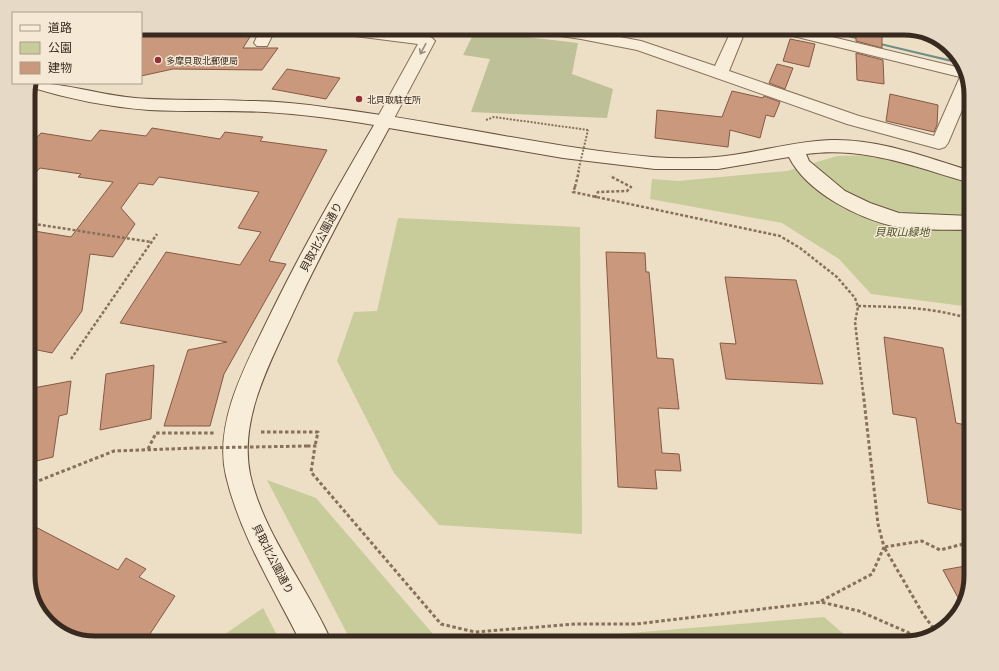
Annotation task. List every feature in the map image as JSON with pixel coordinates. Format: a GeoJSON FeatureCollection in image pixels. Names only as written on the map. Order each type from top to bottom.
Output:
{"type":"FeatureCollection","features":[{"type":"Feature","properties":{"kind":"street","name":"貝取北公園通り"},"geometry":{"type":"LineString","coordinates":[[313,636],[253,521],[238,475],[235,452],[237,430],[249,383],[310,256],[427,41],[384,35]]}},
{"type":"Feature","properties":{"kind":"street"},"geometry":{"type":"LineString","coordinates":[[586,35],[642,46],[853,120],[939,143],[963,87]]}},
{"type":"Feature","properties":{"kind":"street"},"geometry":{"type":"LineString","coordinates":[[720,73],[736,35]]}},
{"type":"Feature","properties":{"kind":"street"},"geometry":{"type":"LineString","coordinates":[[807,35],[959,72]]}},
{"type":"Feature","properties":{"kind":"street"},"geometry":{"type":"LineString","coordinates":[[38,84],[74,94],[127,102],[165,105],[242,105],[296,109],[570,153],[670,164],[706,164],[735,161],[794,149],[835,146],[876,150],[921,160],[964,175]]}},
{"type":"Feature","properties":{"kind":"street"},"geometry":{"type":"LineString","coordinates":[[794,149],[802,165],[838,196],[863,208],[898,220],[964,223]]}},
{"type":"Feature","properties":{"kind":"path"},"geometry":{"type":"LineString","coordinates":[[483,121],[494,117],[588,130],[573,192],[595,198],[780,236],[798,246],[850,289],[858,306],[855,322],[878,524],[884,547],[923,614],[933,628]]}},
{"type":"Feature","properties":{"kind":"path"},"geometry":{"type":"LineString","coordinates":[[595,198],[598,192],[627,191],[631,187],[606,174]]}},
{"type":"Feature","properties":{"kind":"path"},"geometry":{"type":"LineString","coordinates":[[35,224],[151,242]]}},
{"type":"Feature","properties":{"kind":"path"},"geometry":{"type":"LineString","coordinates":[[71,359],[157,234]]}},
{"type":"Feature","properties":{"kind":"path"},"geometry":{"type":"LineString","coordinates":[[858,306],[922,308],[943,311],[964,317]]}},
{"type":"Feature","properties":{"kind":"path"},"geometry":{"type":"LineString","coordinates":[[259,432],[318,432],[311,472],[441,624],[475,632],[576,624],[636,624],[821,602],[859,612],[916,635]]}},
{"type":"Feature","properties":{"kind":"path"},"geometry":{"type":"LineString","coordinates":[[148,449],[156,433],[217,433]]}},
{"type":"Feature","properties":{"kind":"path"},"geometry":{"type":"LineString","coordinates":[[35,482],[114,451],[315,446]]}},
{"type":"Feature","properties":{"kind":"path"},"geometry":{"type":"LineString","coordinates":[[884,547],[922,541],[940,550],[964,544]]}},
{"type":"Feature","properties":{"kind":"path"},"geometry":{"type":"LineString","coordinates":[[821,602],[872,574],[884,547]]}},
{"type":"Feature","properties":{"kind":"green space"},"geometry":{"type":"Polygon","coordinates":[[[473,35],[509,35],[578,43],[572,74],[613,89],[607,118],[471,112],[490,59],[463,55],[473,35]]]}},
{"type":"Feature","properties":{"kind":"green space","name":"貝取山緑地"},"geometry":{"type":"Polygon","coordinates":[[[873,155],[964,182],[964,306],[871,294],[839,259],[782,223],[650,199],[652,179],[678,181],[787,171],[837,156],[873,155]]]}},
{"type":"Feature","properties":{"kind":"green space"},"geometry":{"type":"Polygon","coordinates":[[[398,218],[580,227],[582,534],[439,525],[394,473],[337,361],[354,312],[377,311],[398,218]]]}},
{"type":"Feature","properties":{"kind":"green space"},"geometry":{"type":"Polygon","coordinates":[[[267,480],[316,498],[435,636],[348,636],[267,480]]]}},
{"type":"Feature","properties":{"kind":"green space"},"geometry":{"type":"Polygon","coordinates":[[[263,608],[277,636],[222,636],[263,608]]]}},
{"type":"Feature","properties":{"kind":"green space"},"geometry":{"type":"Polygon","coordinates":[[[824,617],[846,636],[592,636],[824,617]]]}},
{"type":"Feature","properties":{"kind":"building"},"geometry":{"type":"Polygon","coordinates":[[[142,35],[251,35],[243,48],[278,48],[262,70],[173,69],[142,76],[142,35]]]}},
{"type":"Feature","properties":{"kind":"building"},"geometry":{"type":"Polygon","coordinates":[[[856,35],[882,35],[882,48],[856,41],[856,35]]]}},
{"type":"Feature","properties":{"kind":"building"},"geometry":{"type":"Polygon","coordinates":[[[790,39],[815,44],[809,67],[783,61],[790,39]]]}},
{"type":"Feature","properties":{"kind":"building"},"geometry":{"type":"Polygon","coordinates":[[[856,53],[883,60],[884,84],[857,80],[856,53]]]}},
{"type":"Feature","properties":{"kind":"building"},"geometry":{"type":"Polygon","coordinates":[[[777,64],[793,68],[785,89],[769,83],[777,64]]]}},
{"type":"Feature","properties":{"kind":"building"},"geometry":{"type":"Polygon","coordinates":[[[287,69],[340,78],[326,99],[272,89],[287,69]]]}},
{"type":"Feature","properties":{"kind":"building"},"geometry":{"type":"Polygon","coordinates":[[[732,91],[763,98],[764,96],[780,102],[774,117],[766,115],[760,138],[730,130],[728,147],[655,138],[657,110],[722,117],[732,91]]]}},
{"type":"Feature","properties":{"kind":"building"},"geometry":{"type":"Polygon","coordinates":[[[890,94],[938,105],[937,125],[934,132],[886,121],[890,94]]]}},
{"type":"Feature","properties":{"kind":"building"},"geometry":{"type":"Polygon","coordinates":[[[152,128],[220,139],[225,132],[263,137],[260,141],[327,150],[269,261],[286,264],[224,374],[210,426],[164,426],[188,350],[227,342],[120,323],[166,252],[240,265],[261,232],[238,228],[259,192],[159,177],[153,185],[139,183],[121,208],[135,224],[113,257],[90,254],[82,311],[52,353],[35,349],[35,231],[71,237],[113,182],[78,177],[81,174],[40,168],[35,173],[35,139],[41,133],[91,141],[100,130],[146,136],[152,128]]]}},
{"type":"Feature","properties":{"kind":"building"},"geometry":{"type":"Polygon","coordinates":[[[606,252],[645,253],[646,272],[649,272],[657,358],[673,359],[679,409],[658,408],[662,453],[679,454],[681,471],[655,470],[657,489],[618,487],[606,252]]]}},
{"type":"Feature","properties":{"kind":"building"},"geometry":{"type":"Polygon","coordinates":[[[725,277],[796,280],[823,384],[726,379],[720,343],[736,344],[725,277]]]}},
{"type":"Feature","properties":{"kind":"building"},"geometry":{"type":"Polygon","coordinates":[[[884,337],[943,348],[956,423],[964,425],[964,511],[928,503],[916,418],[893,414],[884,337]]]}},
{"type":"Feature","properties":{"kind":"building"},"geometry":{"type":"Polygon","coordinates":[[[154,365],[151,419],[100,430],[106,374],[154,365]]]}},
{"type":"Feature","properties":{"kind":"building"},"geometry":{"type":"Polygon","coordinates":[[[71,381],[67,414],[59,416],[53,457],[35,461],[35,388],[71,381]]]}},
{"type":"Feature","properties":{"kind":"building"},"geometry":{"type":"Polygon","coordinates":[[[35,527],[118,570],[126,558],[146,569],[139,577],[175,596],[149,636],[95,636],[77,633],[55,621],[43,606],[38,595],[35,580],[35,527]]]}},
{"type":"Feature","properties":{"kind":"building"},"geometry":{"type":"Polygon","coordinates":[[[964,566],[963,584],[959,600],[943,570],[964,566]]]}},
{"type":"Feature","properties":{"kind":"waterway"},"geometry":{"type":"LineString","coordinates":[[843,35],[864,40]]}},
{"type":"Feature","properties":{"kind":"waterway"},"geometry":{"type":"LineString","coordinates":[[874,42],[954,62]]}},
{"type":"Feature","properties":{"kind":"place","name":"多摩貝取北郵便局"},"geometry":{"type":"Point","coordinates":[158,60]}},
{"type":"Feature","properties":{"kind":"place","name":"北貝取駐在所"},"geometry":{"type":"Point","coordinates":[359,99]}}]}
